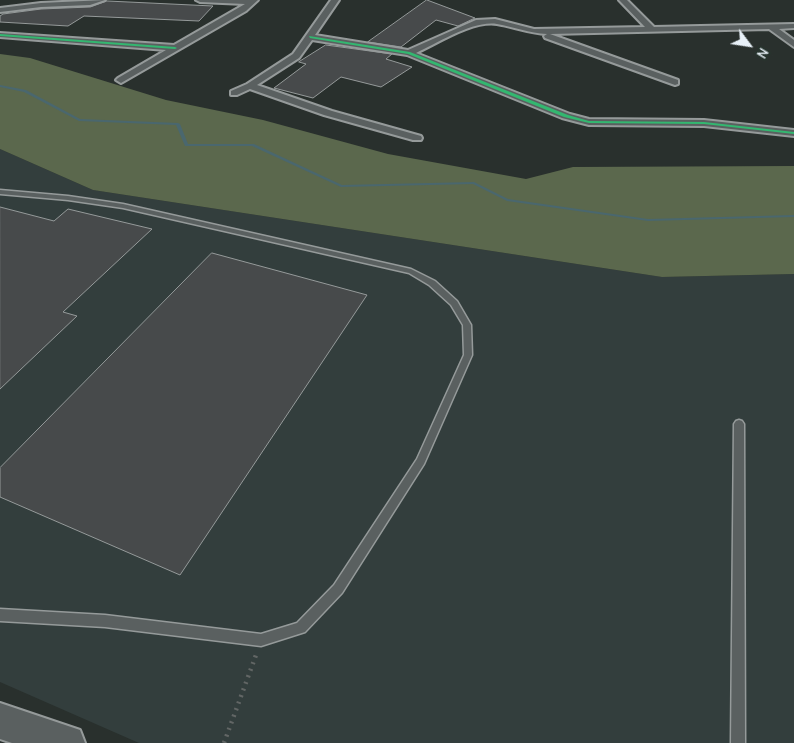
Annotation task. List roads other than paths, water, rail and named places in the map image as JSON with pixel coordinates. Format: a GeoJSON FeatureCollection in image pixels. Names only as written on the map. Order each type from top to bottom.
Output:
{"type":"FeatureCollection","features":[{"type":"Feature","properties":{"kind":"main road"},"geometry":{"type":"LineString","coordinates":[[0,721],[67,743]]}},
{"type":"Feature","properties":{"kind":"street"},"geometry":{"type":"LineString","coordinates":[[0,10],[41,5],[90,3],[101,0]]}},
{"type":"Feature","properties":{"kind":"street"},"geometry":{"type":"LineString","coordinates":[[200,0],[253,1]]}},
{"type":"Feature","properties":{"kind":"street"},"geometry":{"type":"LineString","coordinates":[[234,94],[250,86],[296,56],[335,0]]}},
{"type":"Feature","properties":{"kind":"street"},"geometry":{"type":"LineString","coordinates":[[623,0],[652,30]]}},
{"type":"Feature","properties":{"kind":"street"},"geometry":{"type":"LineString","coordinates":[[120,80],[253,1]]}},
{"type":"Feature","properties":{"kind":"street"},"geometry":{"type":"LineString","coordinates":[[409,53],[476,22],[495,22],[534,31],[676,82]]}},
{"type":"Feature","properties":{"kind":"street"},"geometry":{"type":"LineString","coordinates":[[770,26],[794,44]]}},
{"type":"Feature","properties":{"kind":"street"},"geometry":{"type":"LineString","coordinates":[[534,31],[794,26]]}},
{"type":"Feature","properties":{"kind":"street"},"geometry":{"type":"LineString","coordinates":[[0,35],[175,48]]}},
{"type":"Feature","properties":{"kind":"street"},"geometry":{"type":"LineString","coordinates":[[310,37],[409,53],[566,116],[589,122],[704,123],[794,133]]}},
{"type":"Feature","properties":{"kind":"street"},"geometry":{"type":"LineString","coordinates":[[250,86],[328,112],[417,138]]}},
{"type":"Feature","properties":{"kind":"lane"},"geometry":{"type":"LineString","coordinates":[[0,192],[68,198],[123,206],[411,271],[432,283],[454,303],[467,325],[468,355],[421,461],[338,589],[301,628],[261,640],[105,621],[0,615]]}},
{"type":"Feature","properties":{"kind":"lane"},"geometry":{"type":"LineString","coordinates":[[738,743],[739,424]]}},
{"type":"Feature","properties":{"kind":"waterway"},"geometry":{"type":"LineString","coordinates":[[0,86],[25,91],[79,120],[178,124],[186,145],[253,145],[341,186],[474,183],[507,200],[648,220],[794,216]]}}]}
